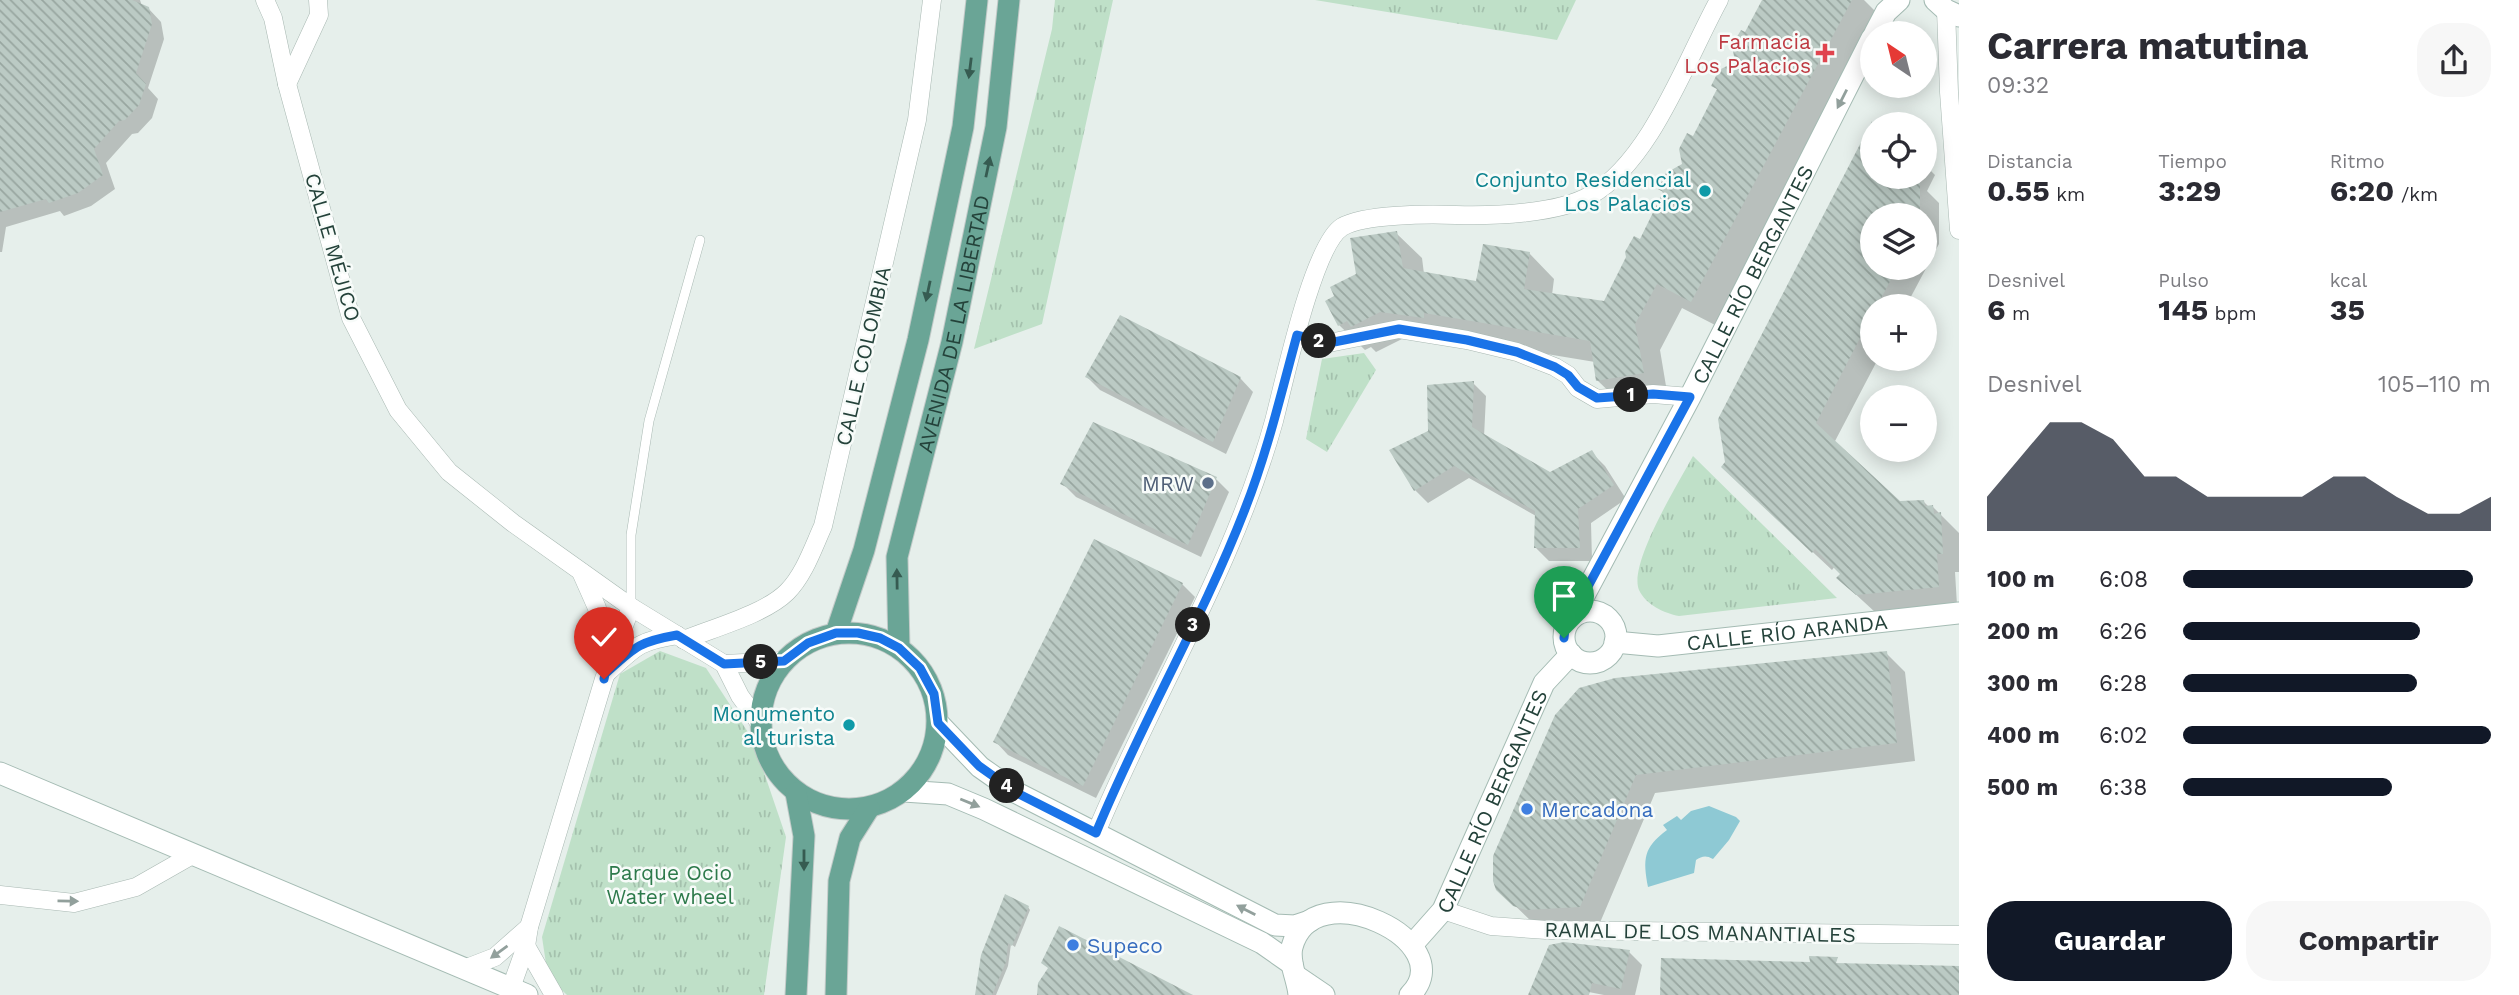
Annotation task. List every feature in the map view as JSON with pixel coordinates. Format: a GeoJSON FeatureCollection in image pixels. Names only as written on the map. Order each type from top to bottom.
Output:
{"type":"FeatureCollection","features":[{"type":"Feature","properties":{"kind":"main road","name":"AVENIDA DE LA LIBERTAD"},"geometry":{"type":"LineString","coordinates":[[836,633],[864,550],[918,340],[962,127],[978,0]]}},
{"type":"Feature","properties":{"kind":"main road","name":"AVENIDA DE LA LIBERTAD"},"geometry":{"type":"LineString","coordinates":[[899,648],[897,557],[952,342],[996,127],[1009,0]]}},
{"type":"Feature","properties":{"kind":"main road"},"geometry":{"type":"LineString","coordinates":[[1881,21],[1886,12],[1899,0]]}},
{"type":"Feature","properties":{"kind":"main road","name":"CALLE RÍO BERGANTES"},"geometry":{"type":"LineString","coordinates":[[1572,618],[1690,397],[1860,62]]}},
{"type":"Feature","properties":{"kind":"main road"},"geometry":{"type":"LineString","coordinates":[[1583,612],[1598,613],[1609,620],[1614,628],[1615,642],[1609,654],[1594,662],[1584,662],[1570,654],[1564,638],[1565,629],[1572,618],[1583,612]]}},
{"type":"Feature","properties":{"kind":"main road","name":"CALLE RÍO ARANDA"},"geometry":{"type":"LineString","coordinates":[[1615,642],[1658,646],[1959,612]]}},
{"type":"Feature","properties":{"kind":"main road"},"geometry":{"type":"LineString","coordinates":[[836,633],[869,635],[899,648],[920,668],[934,694],[938,723],[933,749],[922,772],[904,791],[869,808],[844,810],[819,805],[796,793],[775,771],[763,744],[760,715],[768,686],[784,661],[808,643],[836,633]]}},
{"type":"Feature","properties":{"kind":"main road","name":"CALLE RÍO BERGANTES"},"geometry":{"type":"LineString","coordinates":[[1412,945],[1443,910],[1544,683],[1570,654]]}},
{"type":"Feature","properties":{"kind":"main road"},"geometry":{"type":"LineString","coordinates":[[938,723],[979,766],[1017,793],[1275,925],[1295,926],[1325,914],[1341,912],[1394,930],[1416,950],[1422,967],[1413,992],[1409,995]]}},
{"type":"Feature","properties":{"kind":"main road"},"geometry":{"type":"LineString","coordinates":[[0,773],[519,992]]}},
{"type":"Feature","properties":{"kind":"main road"},"geometry":{"type":"LineString","coordinates":[[904,791],[948,794],[985,809],[1262,943],[1296,978],[1324,995]]}},
{"type":"Feature","properties":{"kind":"main road"},"geometry":{"type":"LineString","coordinates":[[796,793],[804,836],[796,994]]}},
{"type":"Feature","properties":{"kind":"main road"},"geometry":{"type":"LineString","coordinates":[[836,995],[839,881],[850,838],[869,808]]}},
{"type":"Feature","properties":{"kind":"main road"},"geometry":{"type":"LineString","coordinates":[[1296,978],[1292,948],[1310,921]]}},
{"type":"Feature","properties":{"kind":"street","name":"CALLE MÉJICO"},"geometry":{"type":"LineString","coordinates":[[265,0],[273,18],[287,84],[351,318],[398,410],[449,472],[513,523],[631,607],[724,664]]}},
{"type":"Feature","properties":{"kind":"street"},"geometry":{"type":"LineString","coordinates":[[287,84],[319,15],[317,0]]}},
{"type":"Feature","properties":{"kind":"street","name":"CALLE COLOMBIA"},"geometry":{"type":"LineString","coordinates":[[605,674],[635,647],[650,640],[681,637],[753,613],[787,593],[807,562],[823,526],[917,120],[932,0]]}},
{"type":"Feature","properties":{"kind":"street"},"geometry":{"type":"LineString","coordinates":[[1096,833],[1212,586],[1245,509],[1270,436],[1316,267],[1327,244],[1341,228],[1360,221],[1400,216],[1505,214],[1553,209],[1590,196],[1617,177],[1643,146],[1719,0]]}},
{"type":"Feature","properties":{"kind":"street"},"geometry":{"type":"LineString","coordinates":[[1946,9],[1959,230]]}},
{"type":"Feature","properties":{"kind":"street"},"geometry":{"type":"LineString","coordinates":[[1297,335],[1329,343],[1399,329],[1467,340],[1517,352],[1555,367],[1568,375],[1578,387],[1597,398],[1653,394],[1690,397]]}},
{"type":"Feature","properties":{"kind":"street"},"geometry":{"type":"LineString","coordinates":[[581,572],[597,608],[603,640],[605,674]]}},
{"type":"Feature","properties":{"kind":"street"},"geometry":{"type":"LineString","coordinates":[[519,992],[529,927],[605,674],[631,607]]}},
{"type":"Feature","properties":{"kind":"street"},"geometry":{"type":"LineString","coordinates":[[761,725],[740,696],[724,664],[784,661]]}},
{"type":"Feature","properties":{"kind":"street"},"geometry":{"type":"LineString","coordinates":[[0,895],[74,902],[136,887],[194,853]]}},
{"type":"Feature","properties":{"kind":"street","name":"RAMAL DE LOS MANANTIALES"},"geometry":{"type":"LineString","coordinates":[[1443,910],[1491,926],[1546,930],[1959,935]]}},
{"type":"Feature","properties":{"kind":"street"},"geometry":{"type":"LineString","coordinates":[[464,969],[495,957],[529,927]]}},
{"type":"Feature","properties":{"kind":"street"},"geometry":{"type":"LineString","coordinates":[[526,947],[554,995]]}},
{"type":"Feature","properties":{"kind":"lane"},"geometry":{"type":"LineString","coordinates":[[631,607],[631,535],[649,421],[700,240]]}},
{"type":"Feature","properties":{"kind":"green space"},"geometry":{"type":"Polygon","coordinates":[[[1055,0],[1113,0],[1042,324],[974,349],[1052,29],[1055,0]]]}},
{"type":"Feature","properties":{"kind":"green space"},"geometry":{"type":"Polygon","coordinates":[[[1315,0],[1576,0],[1557,40],[1315,0]]]}},
{"type":"Feature","properties":{"kind":"green space"},"geometry":{"type":"Polygon","coordinates":[[[1364,353],[1376,370],[1327,452],[1306,439],[1322,359],[1364,353]]]}},
{"type":"Feature","properties":{"kind":"green space"},"geometry":{"type":"Polygon","coordinates":[[[1693,456],[1837,598],[1679,616],[1646,600],[1639,590],[1641,562],[1657,523],[1693,456]]]}},
{"type":"Feature","properties":{"kind":"green space","name":"Parque Ocio Water wheel"},"geometry":{"type":"Polygon","coordinates":[[[660,651],[706,668],[753,740],[786,837],[764,995],[567,995],[548,977],[542,937],[620,674],[660,651]]]}},
{"type":"Feature","properties":{"kind":"water"},"geometry":{"type":"Polygon","coordinates":[[[1709,806],[1740,821],[1729,840],[1713,859],[1704,856],[1696,860],[1694,873],[1648,887],[1645,861],[1653,843],[1667,830],[1663,825],[1677,816],[1681,820],[1691,811],[1709,806]]]}},
{"type":"Feature","properties":{"kind":"building"},"geometry":{"type":"Polygon","coordinates":[[[0,0],[132,0],[149,7],[152,24],[136,73],[146,84],[139,105],[125,120],[119,121],[94,149],[103,175],[78,193],[49,203],[46,199],[0,212],[0,0]]]}},
{"type":"Feature","properties":{"kind":"building","name":"Conjunto Residencial Los Palacios"},"geometry":{"type":"Polygon","coordinates":[[[1762,0],[1852,0],[1691,302],[1657,284],[1635,324],[1644,373],[1596,381],[1590,341],[1424,313],[1424,318],[1380,312],[1351,327],[1347,321],[1338,326],[1325,301],[1334,296],[1330,287],[1356,274],[1350,238],[1397,231],[1403,268],[1476,281],[1483,244],[1530,252],[1524,289],[1604,301],[1626,257],[1625,252],[1634,236],[1640,239],[1663,192],[1658,189],[1666,173],[1682,164],[1679,149],[1687,133],[1693,136],[1717,89],[1711,86],[1719,70],[1735,62],[1732,45],[1741,30],[1745,32],[1762,0]]]}},
{"type":"Feature","properties":{"kind":"building"},"geometry":{"type":"Polygon","coordinates":[[[1860,144],[1860,189],[1920,189],[1920,203],[1860,203],[1860,280],[1891,280],[1883,294],[1860,294],[1860,338],[1816,423],[1900,501],[1924,500],[1925,506],[1933,505],[1934,514],[1941,512],[1943,554],[1937,554],[1939,587],[1856,595],[1836,578],[1840,574],[1815,549],[1812,553],[1721,467],[1725,462],[1718,419],[1860,144]]]}},
{"type":"Feature","properties":{"kind":"building"},"geometry":{"type":"Polygon","coordinates":[[[1120,315],[1241,377],[1213,442],[1085,377],[1120,315]]]}},
{"type":"Feature","properties":{"kind":"building"},"geometry":{"type":"Polygon","coordinates":[[[1474,381],[1472,427],[1550,472],[1592,450],[1614,485],[1578,509],[1580,548],[1534,548],[1535,511],[1454,466],[1414,491],[1389,450],[1428,431],[1427,385],[1474,381]]]}},
{"type":"Feature","properties":{"kind":"building"},"geometry":{"type":"Polygon","coordinates":[[[1093,422],[1217,477],[1188,545],[1060,484],[1093,422]]]}},
{"type":"Feature","properties":{"kind":"building"},"geometry":{"type":"Polygon","coordinates":[[[1094,539],[1183,583],[1083,786],[993,742],[1094,539]]]}},
{"type":"Feature","properties":{"kind":"building"},"geometry":{"type":"Polygon","coordinates":[[[1887,651],[1897,743],[1636,775],[1580,907],[1526,910],[1513,906],[1496,890],[1493,881],[1493,856],[1555,715],[1579,688],[1615,678],[1887,651]]]}},
{"type":"Feature","properties":{"kind":"building"},"geometry":{"type":"Polygon","coordinates":[[[1005,894],[1029,906],[1012,946],[1008,943],[1006,962],[992,995],[975,995],[981,955],[1005,894]]]}},
{"type":"Feature","properties":{"kind":"building","name":"Supeco"},"geometry":{"type":"Polygon","coordinates":[[[1059,926],[1193,995],[1037,995],[1038,983],[1048,968],[1041,963],[1059,926]]]}},
{"type":"Feature","properties":{"kind":"building"},"geometry":{"type":"Polygon","coordinates":[[[1564,942],[1630,950],[1621,989],[1592,983],[1589,995],[1528,995],[1549,945],[1564,942]]]}},
{"type":"Feature","properties":{"kind":"building"},"geometry":{"type":"Polygon","coordinates":[[[1809,956],[1838,957],[1836,963],[1959,966],[1959,995],[1660,995],[1661,958],[1810,962],[1809,956]]]}},
{"type":"Feature","properties":{"kind":"place","name":"Farmacia Los Palacios"},"geometry":{"type":"Point","coordinates":[1825,53]}},
{"type":"Feature","properties":{"kind":"place","name":"Conjunto Residencial Los Palacios"},"geometry":{"type":"Point","coordinates":[1705,191]}},
{"type":"Feature","properties":{"kind":"place","name":"MRW"},"geometry":{"type":"Point","coordinates":[1208,483]}},
{"type":"Feature","properties":{"kind":"place","name":"Monumento al turista"},"geometry":{"type":"Point","coordinates":[849,725]}},
{"type":"Feature","properties":{"kind":"place","name":"Mercadona"},"geometry":{"type":"Point","coordinates":[1527,809]}},
{"type":"Feature","properties":{"kind":"place","name":"Supeco"},"geometry":{"type":"Point","coordinates":[1073,945]}},
{"type":"Feature","properties":{"kind":"route"},"geometry":{"type":"LineString","coordinates":[[604,679],[605,674],[635,647],[650,640],[677,635],[724,664],[784,661],[808,643],[836,633],[858,633],[880,638],[899,648],[920,668],[934,694],[938,723],[979,766],[1017,793],[1096,833],[1212,586],[1245,509],[1270,436],[1297,335],[1329,343],[1399,329],[1467,340],[1517,352],[1555,367],[1568,375],[1578,387],[1597,398],[1653,394],[1690,397],[1565,629],[1564,638]]}}]}
